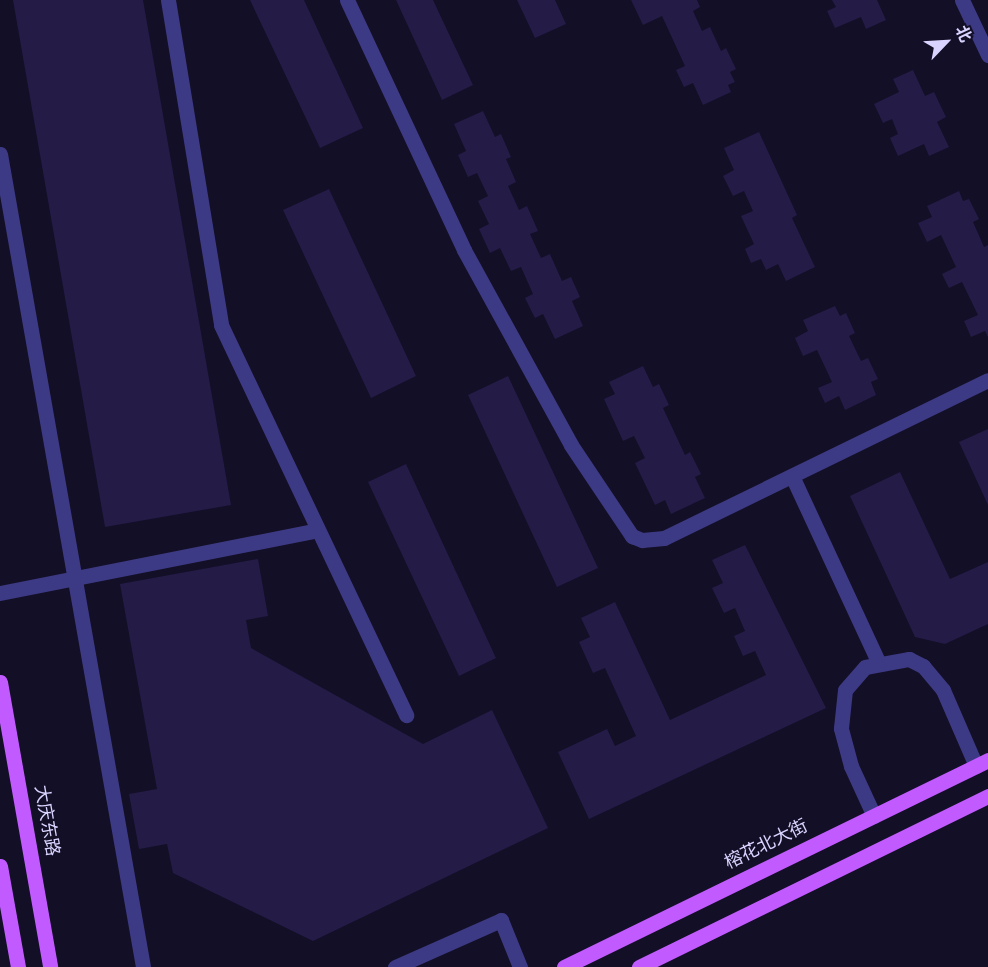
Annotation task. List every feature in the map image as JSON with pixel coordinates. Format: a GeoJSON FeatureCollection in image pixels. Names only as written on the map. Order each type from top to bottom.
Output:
{"type":"FeatureCollection","features":[{"type":"Feature","properties":{"kind":"main road","name":"大庆东路"},"geometry":{"type":"LineString","coordinates":[[0,682],[50,967]]}},
{"type":"Feature","properties":{"kind":"main road","name":"榕花北大街"},"geometry":{"type":"LineString","coordinates":[[564,967],[982,763]]}},
{"type":"Feature","properties":{"kind":"main road"},"geometry":{"type":"LineString","coordinates":[[639,967],[988,796]]}},
{"type":"Feature","properties":{"kind":"main road"},"geometry":{"type":"LineString","coordinates":[[0,866],[18,967]]}},
{"type":"Feature","properties":{"kind":"lane"},"geometry":{"type":"LineString","coordinates":[[168,0],[221,325],[406,715]]}},
{"type":"Feature","properties":{"kind":"lane"},"geometry":{"type":"LineString","coordinates":[[347,0],[464,250],[571,445],[632,536],[642,540],[664,538],[988,380]]}},
{"type":"Feature","properties":{"kind":"lane"},"geometry":{"type":"LineString","coordinates":[[962,0],[988,55]]}},
{"type":"Feature","properties":{"kind":"lane"},"geometry":{"type":"LineString","coordinates":[[0,154],[6,224],[75,579],[142,967]]}},
{"type":"Feature","properties":{"kind":"lane"},"geometry":{"type":"LineString","coordinates":[[792,476],[879,663]]}},
{"type":"Feature","properties":{"kind":"lane"},"geometry":{"type":"LineString","coordinates":[[0,593],[318,530]]}},
{"type":"Feature","properties":{"kind":"lane"},"geometry":{"type":"LineString","coordinates":[[874,816],[851,766],[841,728],[845,690],[865,668],[879,663],[909,659],[923,666],[937,680],[982,763]]}},
{"type":"Feature","properties":{"kind":"lane"},"geometry":{"type":"LineString","coordinates":[[395,967],[501,920],[520,967]]}},
{"type":"Feature","properties":{"kind":"building"},"geometry":{"type":"Polygon","coordinates":[[[13,0],[143,0],[231,505],[105,527],[13,0]]]}},
{"type":"Feature","properties":{"kind":"building"},"geometry":{"type":"Polygon","coordinates":[[[250,0],[304,0],[363,128],[320,148],[250,0]]]}},
{"type":"Feature","properties":{"kind":"building"},"geometry":{"type":"Polygon","coordinates":[[[396,0],[433,0],[473,85],[442,100],[396,0]]]}},
{"type":"Feature","properties":{"kind":"building"},"geometry":{"type":"Polygon","coordinates":[[[517,0],[555,0],[566,24],[535,38],[517,0]]]}},
{"type":"Feature","properties":{"kind":"building"},"geometry":{"type":"Polygon","coordinates":[[[631,0],[697,0],[700,7],[693,11],[702,31],[710,27],[721,51],[726,48],[736,69],[730,72],[735,82],[728,85],[731,92],[703,105],[693,83],[684,87],[676,70],[685,66],[662,16],[643,25],[631,0]]]}},
{"type":"Feature","properties":{"kind":"building"},"geometry":{"type":"Polygon","coordinates":[[[832,0],[877,0],[886,20],[866,29],[861,17],[835,28],[827,11],[836,7],[832,0]]]}},
{"type":"Feature","properties":{"kind":"building"},"geometry":{"type":"Polygon","coordinates":[[[913,70],[925,96],[934,92],[946,117],[937,122],[949,147],[929,156],[924,144],[898,156],[890,138],[898,134],[892,119],[883,123],[874,104],[899,92],[893,79],[913,70]]]}},
{"type":"Feature","properties":{"kind":"building"},"geometry":{"type":"Polygon","coordinates":[[[483,111],[495,137],[501,134],[511,157],[506,159],[516,182],[508,186],[519,210],[527,206],[538,231],[530,234],[541,258],[550,254],[562,281],[571,277],[580,297],[572,301],[583,326],[555,339],[543,314],[535,318],[525,298],[533,294],[521,267],[511,271],[500,248],[490,253],[479,229],[489,224],[478,201],[488,196],[477,173],[468,177],[458,155],[466,151],[454,124],[483,111]]]}},
{"type":"Feature","properties":{"kind":"building"},"geometry":{"type":"Polygon","coordinates":[[[759,132],[797,215],[792,218],[815,267],[786,281],[778,264],[766,270],[761,259],[751,263],[745,249],[754,244],[741,216],[753,211],[744,191],[733,196],[723,176],[734,170],[724,148],[759,132]]]}},
{"type":"Feature","properties":{"kind":"building"},"geometry":{"type":"Polygon","coordinates":[[[329,189],[416,376],[371,398],[283,210],[329,189]]]}},
{"type":"Feature","properties":{"kind":"building"},"geometry":{"type":"Polygon","coordinates":[[[959,191],[963,201],[969,199],[979,219],[973,222],[984,247],[988,245],[988,337],[985,331],[971,337],[964,321],[978,315],[962,282],[949,288],[942,274],[956,267],[941,235],[927,242],[918,223],[932,217],[927,206],[959,191]]]}},
{"type":"Feature","properties":{"kind":"building"},"geometry":{"type":"Polygon","coordinates":[[[835,306],[840,316],[846,313],[855,333],[849,336],[861,361],[868,358],[878,379],[871,382],[876,395],[845,410],[839,396],[825,403],[818,388],[832,382],[817,350],[803,356],[795,338],[808,331],[803,320],[835,306]]]}},
{"type":"Feature","properties":{"kind":"building"},"geometry":{"type":"Polygon","coordinates":[[[643,366],[653,387],[659,384],[669,405],[663,408],[685,455],[690,452],[701,474],[695,477],[705,498],[671,514],[665,500],[655,505],[635,463],[645,458],[634,436],[623,441],[604,399],[615,394],[609,382],[643,366]]]}},
{"type":"Feature","properties":{"kind":"building"},"geometry":{"type":"Polygon","coordinates":[[[508,376],[598,568],[557,587],[468,395],[508,376]]]}},
{"type":"Feature","properties":{"kind":"building"},"geometry":{"type":"Polygon","coordinates":[[[988,429],[988,505],[959,442],[988,429]]]}},
{"type":"Feature","properties":{"kind":"building"},"geometry":{"type":"Polygon","coordinates":[[[406,464],[496,658],[459,676],[368,482],[406,464]]]}},
{"type":"Feature","properties":{"kind":"building"},"geometry":{"type":"Polygon","coordinates":[[[900,472],[950,579],[988,562],[988,624],[945,644],[915,637],[850,496],[900,472]]]}},
{"type":"Feature","properties":{"kind":"building"},"geometry":{"type":"Polygon","coordinates":[[[745,545],[826,708],[589,819],[558,752],[607,729],[615,746],[636,736],[605,668],[593,673],[579,642],[590,637],[581,618],[615,602],[670,720],[766,675],[755,651],[743,656],[734,636],[745,631],[735,608],[724,613],[712,588],[723,583],[712,560],[745,545]]]}},
{"type":"Feature","properties":{"kind":"building"},"geometry":{"type":"Polygon","coordinates":[[[258,559],[268,616],[246,620],[251,648],[423,744],[492,710],[548,828],[313,941],[173,873],[167,844],[139,849],[129,794],[157,789],[120,584],[258,559]]]}}]}
